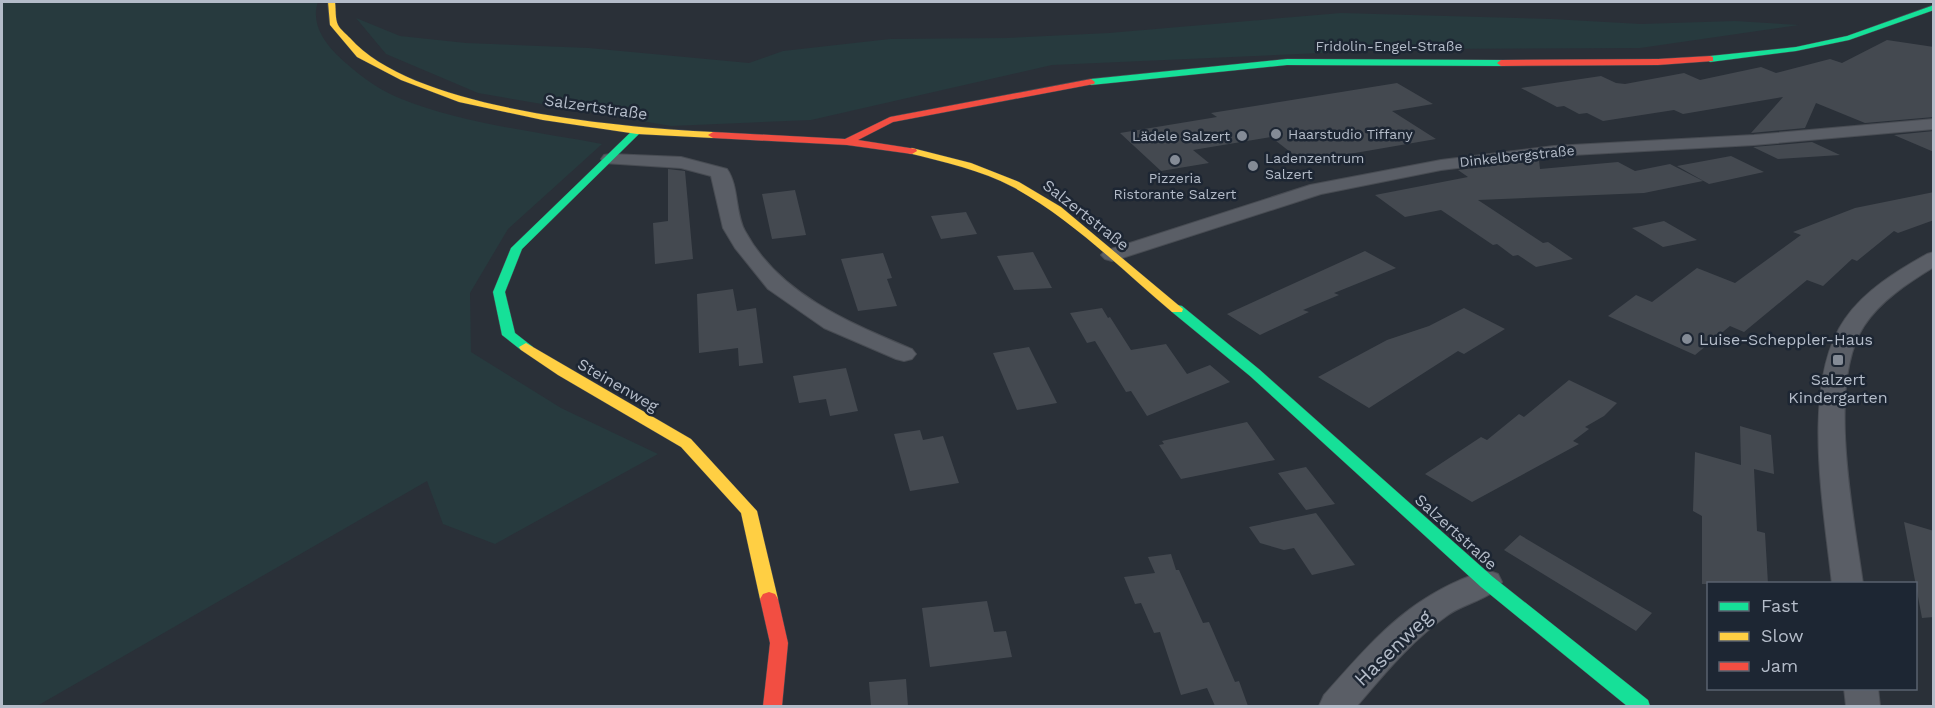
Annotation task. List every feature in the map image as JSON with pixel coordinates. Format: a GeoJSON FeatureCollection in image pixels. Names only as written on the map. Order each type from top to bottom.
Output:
{"type":"FeatureCollection","features":[{"type":"Feature","properties":{"kind":"street","name":"Salzertstraße"},"geometry":{"type":"LineString","coordinates":[[331,2],[334,25],[360,55],[404,78],[462,100],[543,117],[637,131],[847,142],[918,152],[999,176],[1057,209],[1255,373],[1487,582],[1641,706]]}},
{"type":"Feature","properties":{"kind":"street","name":"Fridolin-Engel-Straße"},"geometry":{"type":"LineString","coordinates":[[847,142],[890,120],[1104,80],[1287,62],[1574,63],[1658,62],[1736,57],[1796,49],[1849,38],[1934,7]]}},
{"type":"Feature","properties":{"kind":"street","name":"Dinkelbergstraße"},"geometry":{"type":"LineString","coordinates":[[1112,255],[1317,189],[1441,165],[1554,151],[1765,139],[1934,124]]}},
{"type":"Feature","properties":{"kind":"street","name":"Steinenweg"},"geometry":{"type":"LineString","coordinates":[[637,131],[517,248],[499,292],[509,335],[563,372],[686,443],[749,511],[779,643],[773,706]]}},
{"type":"Feature","properties":{"kind":"street"},"geometry":{"type":"LineString","coordinates":[[610,159],[688,164],[708,167],[720,173],[733,228],[742,244],[776,284],[832,322],[904,354]]}},
{"type":"Feature","properties":{"kind":"street"},"geometry":{"type":"LineString","coordinates":[[1848,582],[1835,461],[1833,392],[1838,360],[1849,332],[1883,291],[1934,258]]}},
{"type":"Feature","properties":{"kind":"street","name":"Hasenweg"},"geometry":{"type":"LineString","coordinates":[[1336,706],[1380,656],[1420,617],[1443,602],[1487,582]]}},
{"type":"Feature","properties":{"kind":"street"},"geometry":{"type":"LineString","coordinates":[[1861,690],[1863,706]]}},
{"type":"Feature","properties":{"kind":"green space"},"geometry":{"type":"Polygon","coordinates":[[[2,2],[318,2],[317,23],[326,43],[358,73],[390,94],[447,114],[525,131],[602,144],[508,229],[470,293],[471,352],[561,408],[658,454],[495,544],[443,524],[427,481],[37,706],[2,706],[2,2]]]}},
{"type":"Feature","properties":{"kind":"green space"},"geometry":{"type":"Polygon","coordinates":[[[1341,13],[1641,24],[1735,21],[1799,25],[1640,48],[1413,49],[1052,65],[811,120],[671,126],[478,93],[386,54],[356,18],[400,36],[466,43],[589,48],[749,63],[783,51],[890,39],[1007,38],[1109,33],[1341,13]]]}},
{"type":"Feature","properties":{"kind":"building"},"geometry":{"type":"Polygon","coordinates":[[[1887,40],[1934,47],[1934,117],[1865,123],[1816,103],[1805,128],[1751,133],[1783,97],[1683,114],[1674,110],[1603,121],[1587,113],[1579,114],[1564,106],[1557,107],[1521,88],[1601,76],[1616,83],[1625,84],[1684,73],[1700,80],[1761,67],[1776,73],[1830,59],[1842,63],[1887,40]]]}},
{"type":"Feature","properties":{"kind":"building"},"geometry":{"type":"Polygon","coordinates":[[[1397,83],[1433,104],[1392,111],[1436,139],[1303,162],[1271,137],[1193,150],[1209,163],[1161,171],[1120,133],[1217,117],[1211,113],[1397,83]]]}},
{"type":"Feature","properties":{"kind":"building"},"geometry":{"type":"Polygon","coordinates":[[[1934,131],[1934,152],[1894,135],[1934,131]]]}},
{"type":"Feature","properties":{"kind":"building"},"geometry":{"type":"Polygon","coordinates":[[[1812,142],[1840,155],[1778,159],[1753,147],[1812,142]]]}},
{"type":"Feature","properties":{"kind":"building"},"geometry":{"type":"Polygon","coordinates":[[[1731,156],[1764,172],[1709,184],[1677,166],[1731,156]]]}},
{"type":"Feature","properties":{"kind":"building"},"geometry":{"type":"Polygon","coordinates":[[[1539,160],[1540,169],[1618,162],[1635,171],[1670,164],[1703,181],[1644,193],[1478,200],[1543,243],[1548,242],[1573,259],[1536,267],[1518,255],[1513,256],[1497,244],[1493,245],[1441,210],[1405,217],[1375,195],[1468,177],[1458,170],[1539,160]]]}},
{"type":"Feature","properties":{"kind":"building"},"geometry":{"type":"Polygon","coordinates":[[[668,169],[685,171],[693,259],[655,264],[653,223],[668,221],[668,169]]]}},
{"type":"Feature","properties":{"kind":"building"},"geometry":{"type":"Polygon","coordinates":[[[795,190],[806,235],[772,239],[762,194],[795,190]]]}},
{"type":"Feature","properties":{"kind":"building"},"geometry":{"type":"Polygon","coordinates":[[[1934,192],[1934,220],[1898,233],[1894,231],[1857,261],[1852,259],[1823,286],[1807,280],[1744,332],[1730,326],[1695,355],[1608,316],[1636,295],[1652,302],[1697,268],[1735,283],[1801,235],[1793,232],[1855,208],[1934,192]]]}},
{"type":"Feature","properties":{"kind":"building"},"geometry":{"type":"Polygon","coordinates":[[[966,212],[977,234],[941,239],[931,216],[966,212]]]}},
{"type":"Feature","properties":{"kind":"building"},"geometry":{"type":"Polygon","coordinates":[[[1664,221],[1697,240],[1663,247],[1632,228],[1664,221]]]}},
{"type":"Feature","properties":{"kind":"building"},"geometry":{"type":"Polygon","coordinates":[[[1365,251],[1396,268],[1334,293],[1339,295],[1303,310],[1309,312],[1260,335],[1227,314],[1365,251]]]}},
{"type":"Feature","properties":{"kind":"building"},"geometry":{"type":"Polygon","coordinates":[[[1033,252],[1052,288],[1014,290],[997,256],[1033,252]]]}},
{"type":"Feature","properties":{"kind":"building"},"geometry":{"type":"Polygon","coordinates":[[[883,253],[892,278],[887,279],[897,306],[858,311],[841,259],[883,253]]]}},
{"type":"Feature","properties":{"kind":"building"},"geometry":{"type":"Polygon","coordinates":[[[733,289],[737,311],[756,308],[763,363],[739,366],[738,348],[699,353],[697,294],[733,289]]]}},
{"type":"Feature","properties":{"kind":"building"},"geometry":{"type":"Polygon","coordinates":[[[1102,308],[1131,350],[1166,344],[1187,374],[1210,365],[1230,382],[1147,416],[1131,391],[1126,392],[1095,341],[1087,343],[1070,313],[1102,308]]]}},
{"type":"Feature","properties":{"kind":"building"},"geometry":{"type":"Polygon","coordinates":[[[1464,308],[1505,329],[1464,354],[1458,351],[1369,408],[1318,377],[1387,340],[1429,326],[1464,308]]]}},
{"type":"Feature","properties":{"kind":"building"},"geometry":{"type":"Polygon","coordinates":[[[1029,347],[1057,403],[1017,410],[993,353],[1029,347]]]}},
{"type":"Feature","properties":{"kind":"building"},"geometry":{"type":"Polygon","coordinates":[[[846,368],[858,411],[830,416],[826,399],[799,403],[793,376],[846,368]]]}},
{"type":"Feature","properties":{"kind":"building"},"geometry":{"type":"Polygon","coordinates":[[[1569,380],[1617,403],[1604,416],[1585,427],[1589,429],[1573,441],[1579,444],[1472,502],[1425,474],[1481,437],[1487,440],[1519,414],[1524,417],[1569,380]]]}},
{"type":"Feature","properties":{"kind":"building"},"geometry":{"type":"Polygon","coordinates":[[[1247,422],[1275,460],[1181,479],[1159,445],[1164,444],[1162,441],[1247,422]]]}},
{"type":"Feature","properties":{"kind":"building"},"geometry":{"type":"Polygon","coordinates":[[[1740,426],[1771,435],[1774,474],[1754,469],[1757,531],[1765,533],[1768,582],[1707,582],[1707,584],[1702,584],[1702,516],[1693,511],[1695,452],[1741,465],[1740,426]]]}},
{"type":"Feature","properties":{"kind":"building"},"geometry":{"type":"Polygon","coordinates":[[[920,430],[923,440],[943,436],[959,483],[910,491],[894,434],[920,430]]]}},
{"type":"Feature","properties":{"kind":"building"},"geometry":{"type":"Polygon","coordinates":[[[1306,467],[1335,504],[1306,510],[1278,473],[1306,467]]]}},
{"type":"Feature","properties":{"kind":"building"},"geometry":{"type":"Polygon","coordinates":[[[1316,513],[1355,565],[1312,575],[1294,548],[1284,550],[1260,543],[1249,527],[1316,513]]]}},
{"type":"Feature","properties":{"kind":"building"},"geometry":{"type":"Polygon","coordinates":[[[1904,522],[1934,531],[1934,617],[1922,618],[1904,522]]]}},
{"type":"Feature","properties":{"kind":"building"},"geometry":{"type":"Polygon","coordinates":[[[1520,535],[1652,613],[1636,631],[1504,550],[1520,535]]]}},
{"type":"Feature","properties":{"kind":"building"},"geometry":{"type":"Polygon","coordinates":[[[1171,554],[1176,570],[1179,570],[1203,623],[1209,622],[1235,682],[1239,681],[1248,706],[1215,706],[1207,688],[1181,695],[1160,632],[1154,633],[1141,603],[1135,604],[1124,577],[1155,573],[1148,557],[1171,554]]]}},
{"type":"Feature","properties":{"kind":"building"},"geometry":{"type":"Polygon","coordinates":[[[987,601],[994,632],[1006,631],[1012,657],[930,667],[922,608],[987,601]]]}},
{"type":"Feature","properties":{"kind":"building"},"geometry":{"type":"Polygon","coordinates":[[[906,679],[908,706],[871,706],[869,682],[906,679]]]}},
{"type":"Feature","properties":{"kind":"traffic: fast"},"geometry":{"type":"LineString","coordinates":[[1710,59],[1796,49],[1849,38],[1934,7]]}},
{"type":"Feature","properties":{"kind":"traffic: fast"},"geometry":{"type":"LineString","coordinates":[[1091,82],[1287,62],[1501,63]]}},
{"type":"Feature","properties":{"kind":"traffic: fast"},"geometry":{"type":"LineString","coordinates":[[526,347],[509,335],[499,292],[517,248],[637,131]]}},
{"type":"Feature","properties":{"kind":"traffic: fast"},"geometry":{"type":"LineString","coordinates":[[1177,309],[1255,373],[1487,582],[1641,706]]}},
{"type":"Feature","properties":{"kind":"traffic: slow"},"geometry":{"type":"LineString","coordinates":[[331,2],[334,25],[360,55],[404,78],[462,100],[543,117],[637,131],[713,135]]}},
{"type":"Feature","properties":{"kind":"traffic: slow"},"geometry":{"type":"LineString","coordinates":[[912,151],[967,165],[1015,184],[1057,209],[1177,309]]}},
{"type":"Feature","properties":{"kind":"traffic: slow"},"geometry":{"type":"LineString","coordinates":[[526,347],[563,372],[686,443],[749,511],[769,599]]}},
{"type":"Feature","properties":{"kind":"traffic: jam"},"geometry":{"type":"LineString","coordinates":[[1501,63],[1658,62],[1710,59]]}},
{"type":"Feature","properties":{"kind":"traffic: jam"},"geometry":{"type":"LineString","coordinates":[[847,142],[890,120],[1091,82]]}},
{"type":"Feature","properties":{"kind":"traffic: jam"},"geometry":{"type":"LineString","coordinates":[[713,135],[847,142],[912,151]]}},
{"type":"Feature","properties":{"kind":"traffic: jam"},"geometry":{"type":"LineString","coordinates":[[769,599],[779,643],[773,706]]}},
{"type":"Feature","properties":{"kind":"place","name":"Haarstudio Tiffany"},"geometry":{"type":"Point","coordinates":[1276,134]}},
{"type":"Feature","properties":{"kind":"place","name":"Lädele Salzert"},"geometry":{"type":"Point","coordinates":[1242,136]}},
{"type":"Feature","properties":{"kind":"place","name":"Pizzeria Ristorante Salzert"},"geometry":{"type":"Point","coordinates":[1175,160]}},
{"type":"Feature","properties":{"kind":"place","name":"Ladenzentrum Salzert"},"geometry":{"type":"Point","coordinates":[1253,166]}},
{"type":"Feature","properties":{"kind":"place","name":"Luise‑Scheppler‑Haus"},"geometry":{"type":"Point","coordinates":[1687,339]}},
{"type":"Feature","properties":{"kind":"place","name":"Salzert Kindergarten"},"geometry":{"type":"Point","coordinates":[1838,360]}}]}
